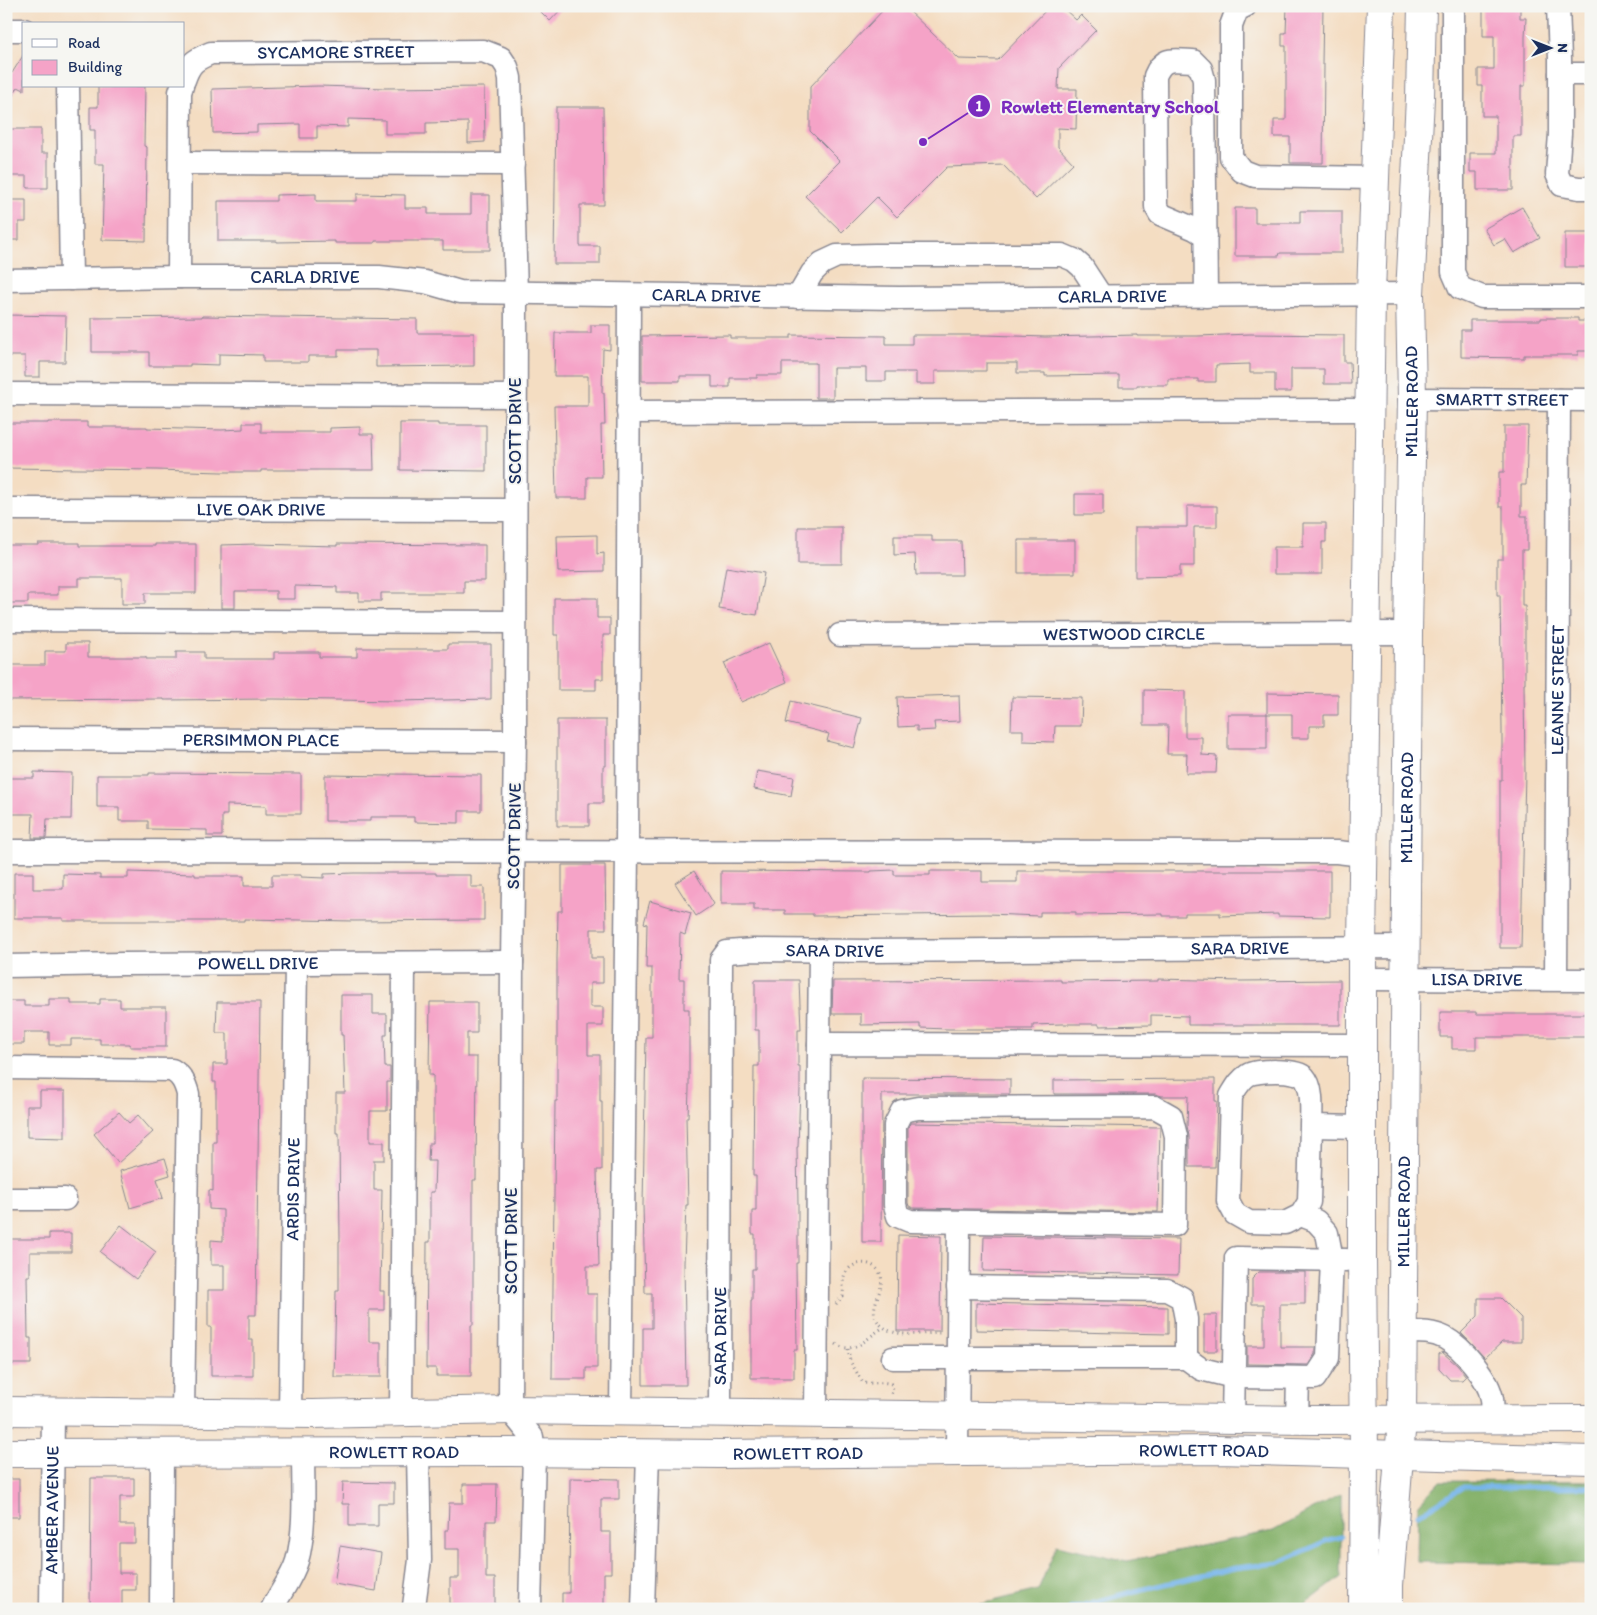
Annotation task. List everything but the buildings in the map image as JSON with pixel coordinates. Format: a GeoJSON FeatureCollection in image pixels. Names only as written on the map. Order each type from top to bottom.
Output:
{"type":"FeatureCollection","features":[{"type":"Feature","properties":{"kind":"main road"},"geometry":{"type":"LineString","coordinates":[[1363,1609],[1363,855],[1371,294],[1381,6]]}},
{"type":"Feature","properties":{"kind":"main road","name":"MILLER ROAD"},"geometry":{"type":"LineString","coordinates":[[1389,1609],[1402,1419],[1408,633],[1412,399],[1410,294],[1420,98],[1422,6]]}},
{"type":"Feature","properties":{"kind":"main road","name":"ROWLETT ROAD"},"geometry":{"type":"LineString","coordinates":[[6,1411],[183,1411],[290,1414],[510,1410],[1234,1419],[1591,1419]]}},
{"type":"Feature","properties":{"kind":"main road"},"geometry":{"type":"LineString","coordinates":[[826,1414],[836,1453]]}},
{"type":"Feature","properties":{"kind":"main road","name":"ROWLETT ROAD"},"geometry":{"type":"LineString","coordinates":[[6,1453],[418,1452],[648,1454],[1218,1450],[1591,1460]]}},
{"type":"Feature","properties":{"kind":"main road"},"geometry":{"type":"LineString","coordinates":[[1310,1452],[1337,1467],[1352,1480],[1364,1495]]}},
{"type":"Feature","properties":{"kind":"street"},"geometry":{"type":"LineString","coordinates":[[1245,6],[1237,10],[1231,26],[1231,157],[1242,171],[1255,176],[1375,178]]}},
{"type":"Feature","properties":{"kind":"street"},"geometry":{"type":"LineString","coordinates":[[1558,6],[1560,134],[1557,174],[1562,185],[1591,188]]}},
{"type":"Feature","properties":{"kind":"street"},"geometry":{"type":"LineString","coordinates":[[1454,13],[1454,272],[1460,288],[1482,297],[1591,297]]}},
{"type":"Feature","properties":{"kind":"street"},"geometry":{"type":"LineString","coordinates":[[6,30],[22,30]]}},
{"type":"Feature","properties":{"kind":"street","name":"SYCAMORE STREET"},"geometry":{"type":"LineString","coordinates":[[185,78],[195,59],[211,53],[483,52],[501,58]]}},
{"type":"Feature","properties":{"kind":"street","name":"SCOTT DRIVE"},"geometry":{"type":"LineString","coordinates":[[501,58],[507,67],[510,78],[516,293],[510,1410]]}},
{"type":"Feature","properties":{"kind":"street"},"geometry":{"type":"LineString","coordinates":[[1206,236],[1195,229],[1160,214],[1156,207],[1155,76],[1159,66],[1165,61],[1193,61],[1201,69],[1204,80],[1204,200],[1206,236],[1206,296]]}},
{"type":"Feature","properties":{"kind":"street"},"geometry":{"type":"LineString","coordinates":[[1560,74],[1591,74]]}},
{"type":"Feature","properties":{"kind":"street"},"geometry":{"type":"LineString","coordinates":[[68,88],[71,279]]}},
{"type":"Feature","properties":{"kind":"street"},"geometry":{"type":"LineString","coordinates":[[179,277],[182,88]]}},
{"type":"Feature","properties":{"kind":"street"},"geometry":{"type":"LineString","coordinates":[[180,163],[513,164]]}},
{"type":"Feature","properties":{"kind":"street"},"geometry":{"type":"LineString","coordinates":[[798,297],[812,273],[822,263],[837,256],[875,255],[1062,255],[1074,260],[1082,268],[1101,296]]}},
{"type":"Feature","properties":{"kind":"street","name":"CARLA DRIVE"},"geometry":{"type":"LineString","coordinates":[[6,280],[179,277],[379,277],[425,282],[460,292],[798,297],[908,298],[1410,294]]}},
{"type":"Feature","properties":{"kind":"street"},"geometry":{"type":"LineString","coordinates":[[621,1412],[627,851],[629,295]]}},
{"type":"Feature","properties":{"kind":"street"},"geometry":{"type":"LineString","coordinates":[[6,394],[516,396]]}},
{"type":"Feature","properties":{"kind":"street","name":"SMARTT STREET"},"geometry":{"type":"LineString","coordinates":[[1412,399],[1591,400]]}},
{"type":"Feature","properties":{"kind":"street","name":"LEANNE STREET"},"geometry":{"type":"LineString","coordinates":[[1556,979],[1559,400]]}},
{"type":"Feature","properties":{"kind":"street"},"geometry":{"type":"LineString","coordinates":[[628,412],[1370,410]]}},
{"type":"Feature","properties":{"kind":"street","name":"LIVE OAK DRIVE"},"geometry":{"type":"LineString","coordinates":[[6,509],[515,510]]}},
{"type":"Feature","properties":{"kind":"street"},"geometry":{"type":"LineString","coordinates":[[6,620],[515,622]]}},
{"type":"Feature","properties":{"kind":"street","name":"WESTWOOD CIRCLE"},"geometry":{"type":"LineString","coordinates":[[840,635],[1408,633]]}},
{"type":"Feature","properties":{"kind":"street","name":"PERSIMMON PLACE"},"geometry":{"type":"LineString","coordinates":[[6,739],[515,741]]}},
{"type":"Feature","properties":{"kind":"street"},"geometry":{"type":"LineString","coordinates":[[6,851],[1327,852],[1363,855]]}},
{"type":"Feature","properties":{"kind":"street","name":"SARA DRIVE"},"geometry":{"type":"LineString","coordinates":[[720,1412],[721,960],[727,952],[738,950],[1406,947]]}},
{"type":"Feature","properties":{"kind":"street"},"geometry":{"type":"LineString","coordinates":[[820,950],[819,1044],[826,1414]]}},
{"type":"Feature","properties":{"kind":"street","name":"POWELL DRIVE"},"geometry":{"type":"LineString","coordinates":[[6,966],[512,962]]}},
{"type":"Feature","properties":{"kind":"street"},"geometry":{"type":"LineString","coordinates":[[401,1413],[404,963]]}},
{"type":"Feature","properties":{"kind":"street","name":"ARDIS DRIVE"},"geometry":{"type":"LineString","coordinates":[[290,1414],[296,964]]}},
{"type":"Feature","properties":{"kind":"street","name":"LISA DRIVE"},"geometry":{"type":"LineString","coordinates":[[1362,979],[1591,980]]}},
{"type":"Feature","properties":{"kind":"street"},"geometry":{"type":"LineString","coordinates":[[819,1044],[1362,1045]]}},
{"type":"Feature","properties":{"kind":"street"},"geometry":{"type":"LineString","coordinates":[[6,1068],[172,1070],[180,1075],[186,1084],[188,1094],[183,1411]]}},
{"type":"Feature","properties":{"kind":"street"},"geometry":{"type":"LineString","coordinates":[[1261,1071],[1297,1072],[1304,1077],[1312,1094],[1311,1126],[1309,1202],[1301,1215],[1285,1224],[1249,1222],[1235,1214],[1228,1201],[1231,1096],[1238,1083],[1249,1074],[1261,1071]]}},
{"type":"Feature","properties":{"kind":"street"},"geometry":{"type":"LineString","coordinates":[[1155,1107],[1171,1116],[1176,1136],[1175,1225],[959,1222],[910,1221],[898,1216],[895,1205],[896,1125],[902,1111],[918,1108],[1155,1107]]}},
{"type":"Feature","properties":{"kind":"street"},"geometry":{"type":"LineString","coordinates":[[1311,1126],[1362,1127]]}},
{"type":"Feature","properties":{"kind":"street"},"geometry":{"type":"LineString","coordinates":[[6,1199],[65,1199]]}},
{"type":"Feature","properties":{"kind":"street"},"geometry":{"type":"LineString","coordinates":[[893,1358],[1186,1358],[1201,1369],[1234,1377],[1315,1378],[1328,1358],[1332,1259],[1327,1233],[1316,1221],[1301,1215]]}},
{"type":"Feature","properties":{"kind":"street"},"geometry":{"type":"LineString","coordinates":[[957,1452],[959,1222]]}},
{"type":"Feature","properties":{"kind":"street"},"geometry":{"type":"LineString","coordinates":[[1234,1419],[1236,1258],[1362,1260]]}},
{"type":"Feature","properties":{"kind":"street"},"geometry":{"type":"LineString","coordinates":[[958,1287],[1167,1290],[1182,1298],[1186,1319],[1186,1358]]}},
{"type":"Feature","properties":{"kind":"street"},"geometry":{"type":"LineString","coordinates":[[1403,1332],[1426,1332],[1446,1338],[1467,1356],[1483,1377],[1489,1389],[1492,1399],[1492,1419]]}},
{"type":"Feature","properties":{"kind":"street"},"geometry":{"type":"LineString","coordinates":[[1298,1378],[1298,1419]]}},
{"type":"Feature","properties":{"kind":"street"},"geometry":{"type":"LineString","coordinates":[[510,1410],[532,1437],[534,1453],[530,1609]]}},
{"type":"Feature","properties":{"kind":"street","name":"AMBER AVENUE"},"geometry":{"type":"LineString","coordinates":[[51,1609],[53,1411]]}},
{"type":"Feature","properties":{"kind":"street"},"geometry":{"type":"LineString","coordinates":[[413,1609],[420,1560],[418,1452]]}},
{"type":"Feature","properties":{"kind":"street"},"geometry":{"type":"LineString","coordinates":[[161,1609],[162,1453]]}},
{"type":"Feature","properties":{"kind":"street"},"geometry":{"type":"LineString","coordinates":[[272,1609],[291,1575],[300,1549],[303,1453]]}},
{"type":"Feature","properties":{"kind":"street"},"geometry":{"type":"LineString","coordinates":[[643,1609],[648,1454]]}},
{"type":"Feature","properties":{"kind":"path"},"geometry":{"type":"LineString","coordinates":[[834,1306],[843,1296],[844,1276],[847,1269],[853,1265],[870,1264],[874,1266],[881,1276],[882,1284],[874,1313],[878,1323],[895,1333],[958,1334]]}},
{"type":"Feature","properties":{"kind":"path"},"geometry":{"type":"LineString","coordinates":[[832,1341],[837,1346],[848,1349],[854,1348],[884,1327]]}},
{"type":"Feature","properties":{"kind":"path"},"geometry":{"type":"LineString","coordinates":[[848,1349],[850,1361],[863,1383],[880,1384],[886,1382],[891,1384],[893,1390],[890,1398]]}},
{"type":"Feature","properties":{"kind":"green space"},"geometry":{"type":"Polygon","coordinates":[[[1440,1481],[1591,1482],[1591,1564],[1417,1562],[1418,1505],[1440,1481]]]}},
{"type":"Feature","properties":{"kind":"green space"},"geometry":{"type":"Polygon","coordinates":[[[1341,1494],[1341,1577],[1299,1609],[961,1609],[1038,1590],[1057,1545],[1127,1561],[1273,1531],[1341,1494]]]}},
{"type":"Feature","properties":{"kind":"waterway"},"geometry":{"type":"LineString","coordinates":[[1418,1514],[1463,1487],[1591,1487]]}},
{"type":"Feature","properties":{"kind":"waterway"},"geometry":{"type":"LineString","coordinates":[[1070,1609],[1131,1592],[1235,1568],[1278,1563],[1328,1540],[1341,1537]]}},
{"type":"Feature","properties":{"kind":"place","name":"Rowlett Elementary School"},"geometry":{"type":"Point","coordinates":[923,142]}}]}
